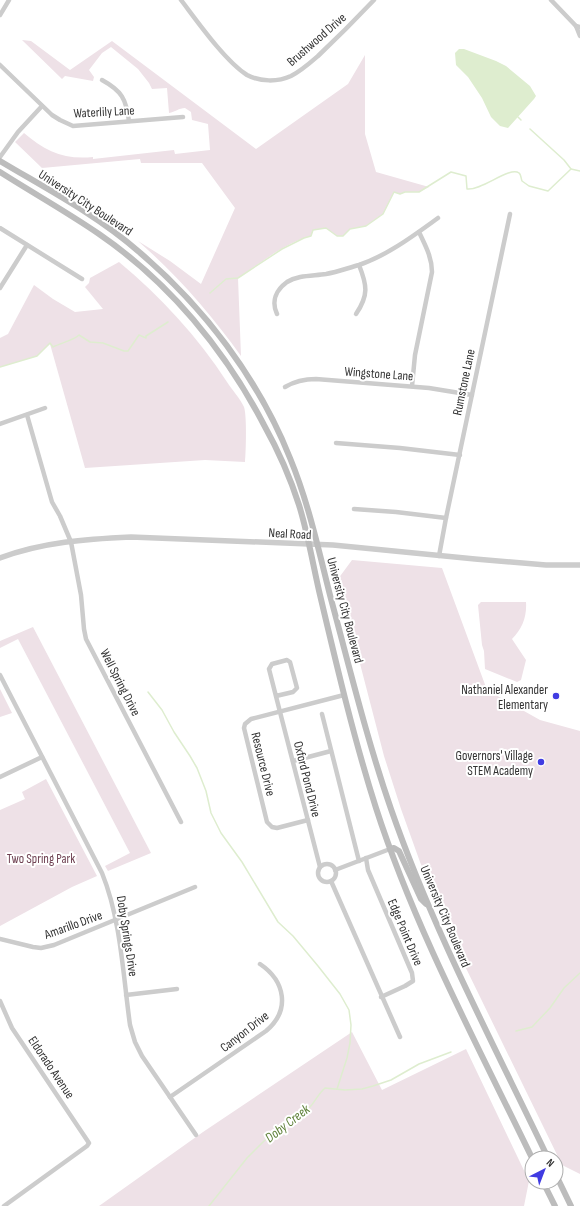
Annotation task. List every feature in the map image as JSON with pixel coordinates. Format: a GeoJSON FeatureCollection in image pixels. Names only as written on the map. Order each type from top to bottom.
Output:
{"type":"FeatureCollection","features":[{"type":"Feature","properties":{"kind":"main road","name":"University City Boulevard"},"geometry":{"type":"LineString","coordinates":[[0,161],[85,212],[123,238],[164,274],[194,305],[232,352],[264,402],[299,481],[318,545],[376,762],[427,904],[544,1150]]}},
{"type":"Feature","properties":{"kind":"main road","name":"University City Boulevard"},"geometry":{"type":"LineString","coordinates":[[0,172],[99,234],[156,281],[200,326],[224,357],[238,377],[272,438],[282,459],[299,504],[344,695],[367,778],[390,849],[431,948],[528,1150]]}},
{"type":"Feature","properties":{"kind":"main road"},"geometry":{"type":"LineString","coordinates":[[390,849],[394,848],[399,851],[421,899],[427,904]]}},
{"type":"Feature","properties":{"kind":"main road"},"geometry":{"type":"LineString","coordinates":[[548,1190],[555,1206]]}},
{"type":"Feature","properties":{"kind":"main road"},"geometry":{"type":"LineString","coordinates":[[563,1190],[571,1206]]}},
{"type":"Feature","properties":{"kind":"street"},"geometry":{"type":"LineString","coordinates":[[0,15],[9,0]]}},
{"type":"Feature","properties":{"kind":"street","name":"Brushwood Drive"},"geometry":{"type":"LineString","coordinates":[[181,0],[223,52],[238,68],[257,79],[268,80],[291,76],[307,65],[339,36],[374,0]]}},
{"type":"Feature","properties":{"kind":"street"},"geometry":{"type":"LineString","coordinates":[[551,0],[578,27],[580,36]]}},
{"type":"Feature","properties":{"kind":"street","name":"Waterlily Lane"},"geometry":{"type":"LineString","coordinates":[[0,65],[42,106],[60,120],[73,126],[183,117]]}},
{"type":"Feature","properties":{"kind":"street"},"geometry":{"type":"LineString","coordinates":[[102,80],[113,86],[124,97],[129,121]]}},
{"type":"Feature","properties":{"kind":"street"},"geometry":{"type":"LineString","coordinates":[[0,157],[18,132],[42,106]]}},
{"type":"Feature","properties":{"kind":"street","name":"Rumstone Lane"},"geometry":{"type":"LineString","coordinates":[[440,556],[446,518],[510,214]]}},
{"type":"Feature","properties":{"kind":"street"},"geometry":{"type":"LineString","coordinates":[[277,314],[273,302],[274,297],[286,282],[298,277],[327,274],[383,255],[438,218]]}},
{"type":"Feature","properties":{"kind":"street"},"geometry":{"type":"LineString","coordinates":[[0,228],[82,279]]}},
{"type":"Feature","properties":{"kind":"street"},"geometry":{"type":"LineString","coordinates":[[412,386],[415,355],[432,272],[432,264],[429,253],[419,232]]}},
{"type":"Feature","properties":{"kind":"street"},"geometry":{"type":"LineString","coordinates":[[0,288],[27,245]]}},
{"type":"Feature","properties":{"kind":"street"},"geometry":{"type":"LineString","coordinates":[[356,314],[365,300],[366,294],[365,280],[359,264]]}},
{"type":"Feature","properties":{"kind":"street","name":"Wingstone Lane"},"geometry":{"type":"LineString","coordinates":[[285,387],[296,381],[307,379],[412,386],[442,389],[472,395]]}},
{"type":"Feature","properties":{"kind":"street"},"geometry":{"type":"LineString","coordinates":[[0,424],[45,408]]}},
{"type":"Feature","properties":{"kind":"street","name":"Well Spring Drive"},"geometry":{"type":"LineString","coordinates":[[27,415],[52,502],[60,516],[71,542],[81,595],[86,639],[181,822]]}},
{"type":"Feature","properties":{"kind":"street"},"geometry":{"type":"LineString","coordinates":[[336,443],[460,455]]}},
{"type":"Feature","properties":{"kind":"street"},"geometry":{"type":"LineString","coordinates":[[354,509],[446,518]]}},
{"type":"Feature","properties":{"kind":"street","name":"Neal Road"},"geometry":{"type":"LineString","coordinates":[[0,558],[27,550],[71,542],[132,536],[367,548],[440,556],[540,564],[580,565]]}},
{"type":"Feature","properties":{"kind":"street","name":"Oxford Pond Drive"},"geometry":{"type":"LineString","coordinates":[[276,696],[293,692],[297,688],[290,662],[287,660],[272,664],[270,666],[276,696],[292,761],[320,867],[317,874],[320,880],[325,883],[331,882]]}},
{"type":"Feature","properties":{"kind":"street","name":"Doby Springs Drive"},"geometry":{"type":"LineString","coordinates":[[0,675],[102,873],[112,898],[130,1025],[134,1042],[196,1135]]}},
{"type":"Feature","properties":{"kind":"street","name":"Resource Drive"},"geometry":{"type":"LineString","coordinates":[[308,820],[277,828],[272,827],[267,822],[246,739],[244,728],[245,724],[251,719],[344,695]]}},
{"type":"Feature","properties":{"kind":"street"},"geometry":{"type":"LineString","coordinates":[[322,714],[359,861]]}},
{"type":"Feature","properties":{"kind":"street"},"geometry":{"type":"LineString","coordinates":[[292,761],[331,751]]}},
{"type":"Feature","properties":{"kind":"street"},"geometry":{"type":"LineString","coordinates":[[0,777],[42,757]]}},
{"type":"Feature","properties":{"kind":"street"},"geometry":{"type":"LineString","coordinates":[[335,870],[390,849]]}},
{"type":"Feature","properties":{"kind":"street","name":"Edge Point Drive"},"geometry":{"type":"LineString","coordinates":[[366,858],[368,870],[412,973],[413,981],[406,986],[381,997]]}},
{"type":"Feature","properties":{"kind":"street"},"geometry":{"type":"LineString","coordinates":[[320,867],[325,864],[330,865],[335,870],[335,877],[331,882],[400,1037]]}},
{"type":"Feature","properties":{"kind":"street","name":"Amarillo Drive"},"geometry":{"type":"LineString","coordinates":[[0,939],[9,940],[28,946],[46,947],[54,945],[195,887]]}},
{"type":"Feature","properties":{"kind":"street","name":"Canyon Drive"},"geometry":{"type":"LineString","coordinates":[[170,1097],[266,1031],[276,1022],[281,1012],[282,995],[271,973],[260,964]]}},
{"type":"Feature","properties":{"kind":"street"},"geometry":{"type":"LineString","coordinates":[[126,995],[176,990]]}},
{"type":"Feature","properties":{"kind":"street","name":"Eldorado Avenue"},"geometry":{"type":"LineString","coordinates":[[0,1001],[12,1028],[89,1143],[87,1146],[4,1206]]}},
{"type":"Feature","properties":{"kind":"green space"},"geometry":{"type":"Polygon","coordinates":[[[22,40],[31,41],[70,70],[112,41],[256,149],[348,84],[365,55],[365,134],[376,172],[429,187],[419,192],[405,192],[400,194],[394,192],[383,214],[366,226],[350,229],[343,236],[337,236],[326,228],[313,230],[311,236],[282,248],[238,278],[241,356],[218,325],[193,296],[166,267],[138,241],[170,261],[201,284],[235,208],[202,163],[141,163],[140,159],[42,168],[15,142],[24,133],[40,145],[56,153],[73,157],[93,157],[93,159],[174,150],[175,154],[210,150],[208,124],[192,120],[191,112],[185,108],[169,113],[167,88],[152,89],[138,69],[111,47],[102,53],[89,70],[94,77],[93,81],[65,76],[62,79],[22,40]]]}},
{"type":"Feature","properties":{"kind":"green space"},"geometry":{"type":"Polygon","coordinates":[[[119,262],[164,303],[178,318],[191,333],[240,400],[244,407],[246,418],[245,462],[205,460],[85,468],[50,344],[37,356],[0,367],[0,338],[8,334],[34,285],[53,299],[75,312],[103,309],[85,287],[89,283],[90,278],[119,262]]]}},
{"type":"Feature","properties":{"kind":"green space"},"geometry":{"type":"Polygon","coordinates":[[[352,560],[442,568],[487,690],[540,720],[580,731],[580,1174],[564,1166],[564,1150],[555,1150],[462,960],[420,862],[384,756],[338,579],[352,560]]]}},
{"type":"Feature","properties":{"kind":"green space"},"geometry":{"type":"Polygon","coordinates":[[[481,602],[526,602],[526,613],[523,622],[519,631],[512,639],[526,660],[521,680],[517,682],[485,669],[478,605],[481,602]]]}},
{"type":"Feature","properties":{"kind":"green space"},"geometry":{"type":"Polygon","coordinates":[[[33,627],[151,853],[108,871],[105,866],[130,853],[18,639],[0,648],[0,641],[33,627]]]}},
{"type":"Feature","properties":{"kind":"green space"},"geometry":{"type":"Polygon","coordinates":[[[0,689],[12,713],[0,717],[0,689]]]}},
{"type":"Feature","properties":{"kind":"green space","name":"Two Spring Park"},"geometry":{"type":"Polygon","coordinates":[[[46,779],[97,876],[72,887],[0,926],[0,810],[25,799],[22,792],[46,779]]]}},
{"type":"Feature","properties":{"kind":"green space"},"geometry":{"type":"Polygon","coordinates":[[[352,1032],[382,1090],[466,1049],[524,1171],[524,1190],[527,1190],[524,1206],[99,1206],[203,1132],[352,1032]]]}},
{"type":"Feature","properties":{"kind":"shaded area"},"geometry":{"type":"Polygon","coordinates":[[[459,49],[464,49],[506,66],[530,86],[536,96],[508,128],[500,126],[491,117],[482,98],[468,77],[456,65],[455,53],[459,49]]]}},
{"type":"Feature","properties":{"kind":"waterway"},"geometry":{"type":"LineString","coordinates":[[518,117],[521,120]]}},
{"type":"Feature","properties":{"kind":"waterway"},"geometry":{"type":"LineString","coordinates":[[530,129],[564,160],[571,169],[580,171]]}},
{"type":"Feature","properties":{"kind":"waterway"},"geometry":{"type":"LineString","coordinates":[[210,293],[226,279],[238,278],[282,249],[311,236],[313,230],[326,228],[337,236],[343,236],[350,229],[366,226],[383,214],[394,192],[400,194],[405,192],[419,192],[451,172],[466,176],[467,189],[473,189],[509,173],[515,172],[520,174],[522,181],[529,186],[548,191],[571,169]]}},
{"type":"Feature","properties":{"kind":"waterway"},"geometry":{"type":"LineString","coordinates":[[0,367],[37,356],[50,343],[53,347],[79,335],[90,342],[103,343],[124,351],[128,351],[139,335],[146,338],[146,336],[168,322]]}},
{"type":"Feature","properties":{"kind":"waterway"},"geometry":{"type":"LineString","coordinates":[[148,692],[162,710],[197,768],[206,791],[211,813],[221,833],[242,862],[278,922],[293,936],[318,966],[340,994],[349,1010],[351,1025],[350,1043],[337,1089]]}},
{"type":"Feature","properties":{"kind":"waterway","name":"Doby Creek"},"geometry":{"type":"LineString","coordinates":[[516,1031],[532,1027],[550,1008],[564,988],[580,973]]}},
{"type":"Feature","properties":{"kind":"waterway","name":"Doby Creek"},"geometry":{"type":"LineString","coordinates":[[209,1206],[247,1158],[264,1141],[309,1108],[325,1088],[345,1090],[362,1089],[373,1086],[391,1080],[419,1064],[451,1052]]}},
{"type":"Feature","properties":{"kind":"place","name":"Nathaniel Alexander Elementary"},"geometry":{"type":"Point","coordinates":[556,696]}},
{"type":"Feature","properties":{"kind":"place","name":"Governors' Village STEM Academy"},"geometry":{"type":"Point","coordinates":[541,762]}}]}
